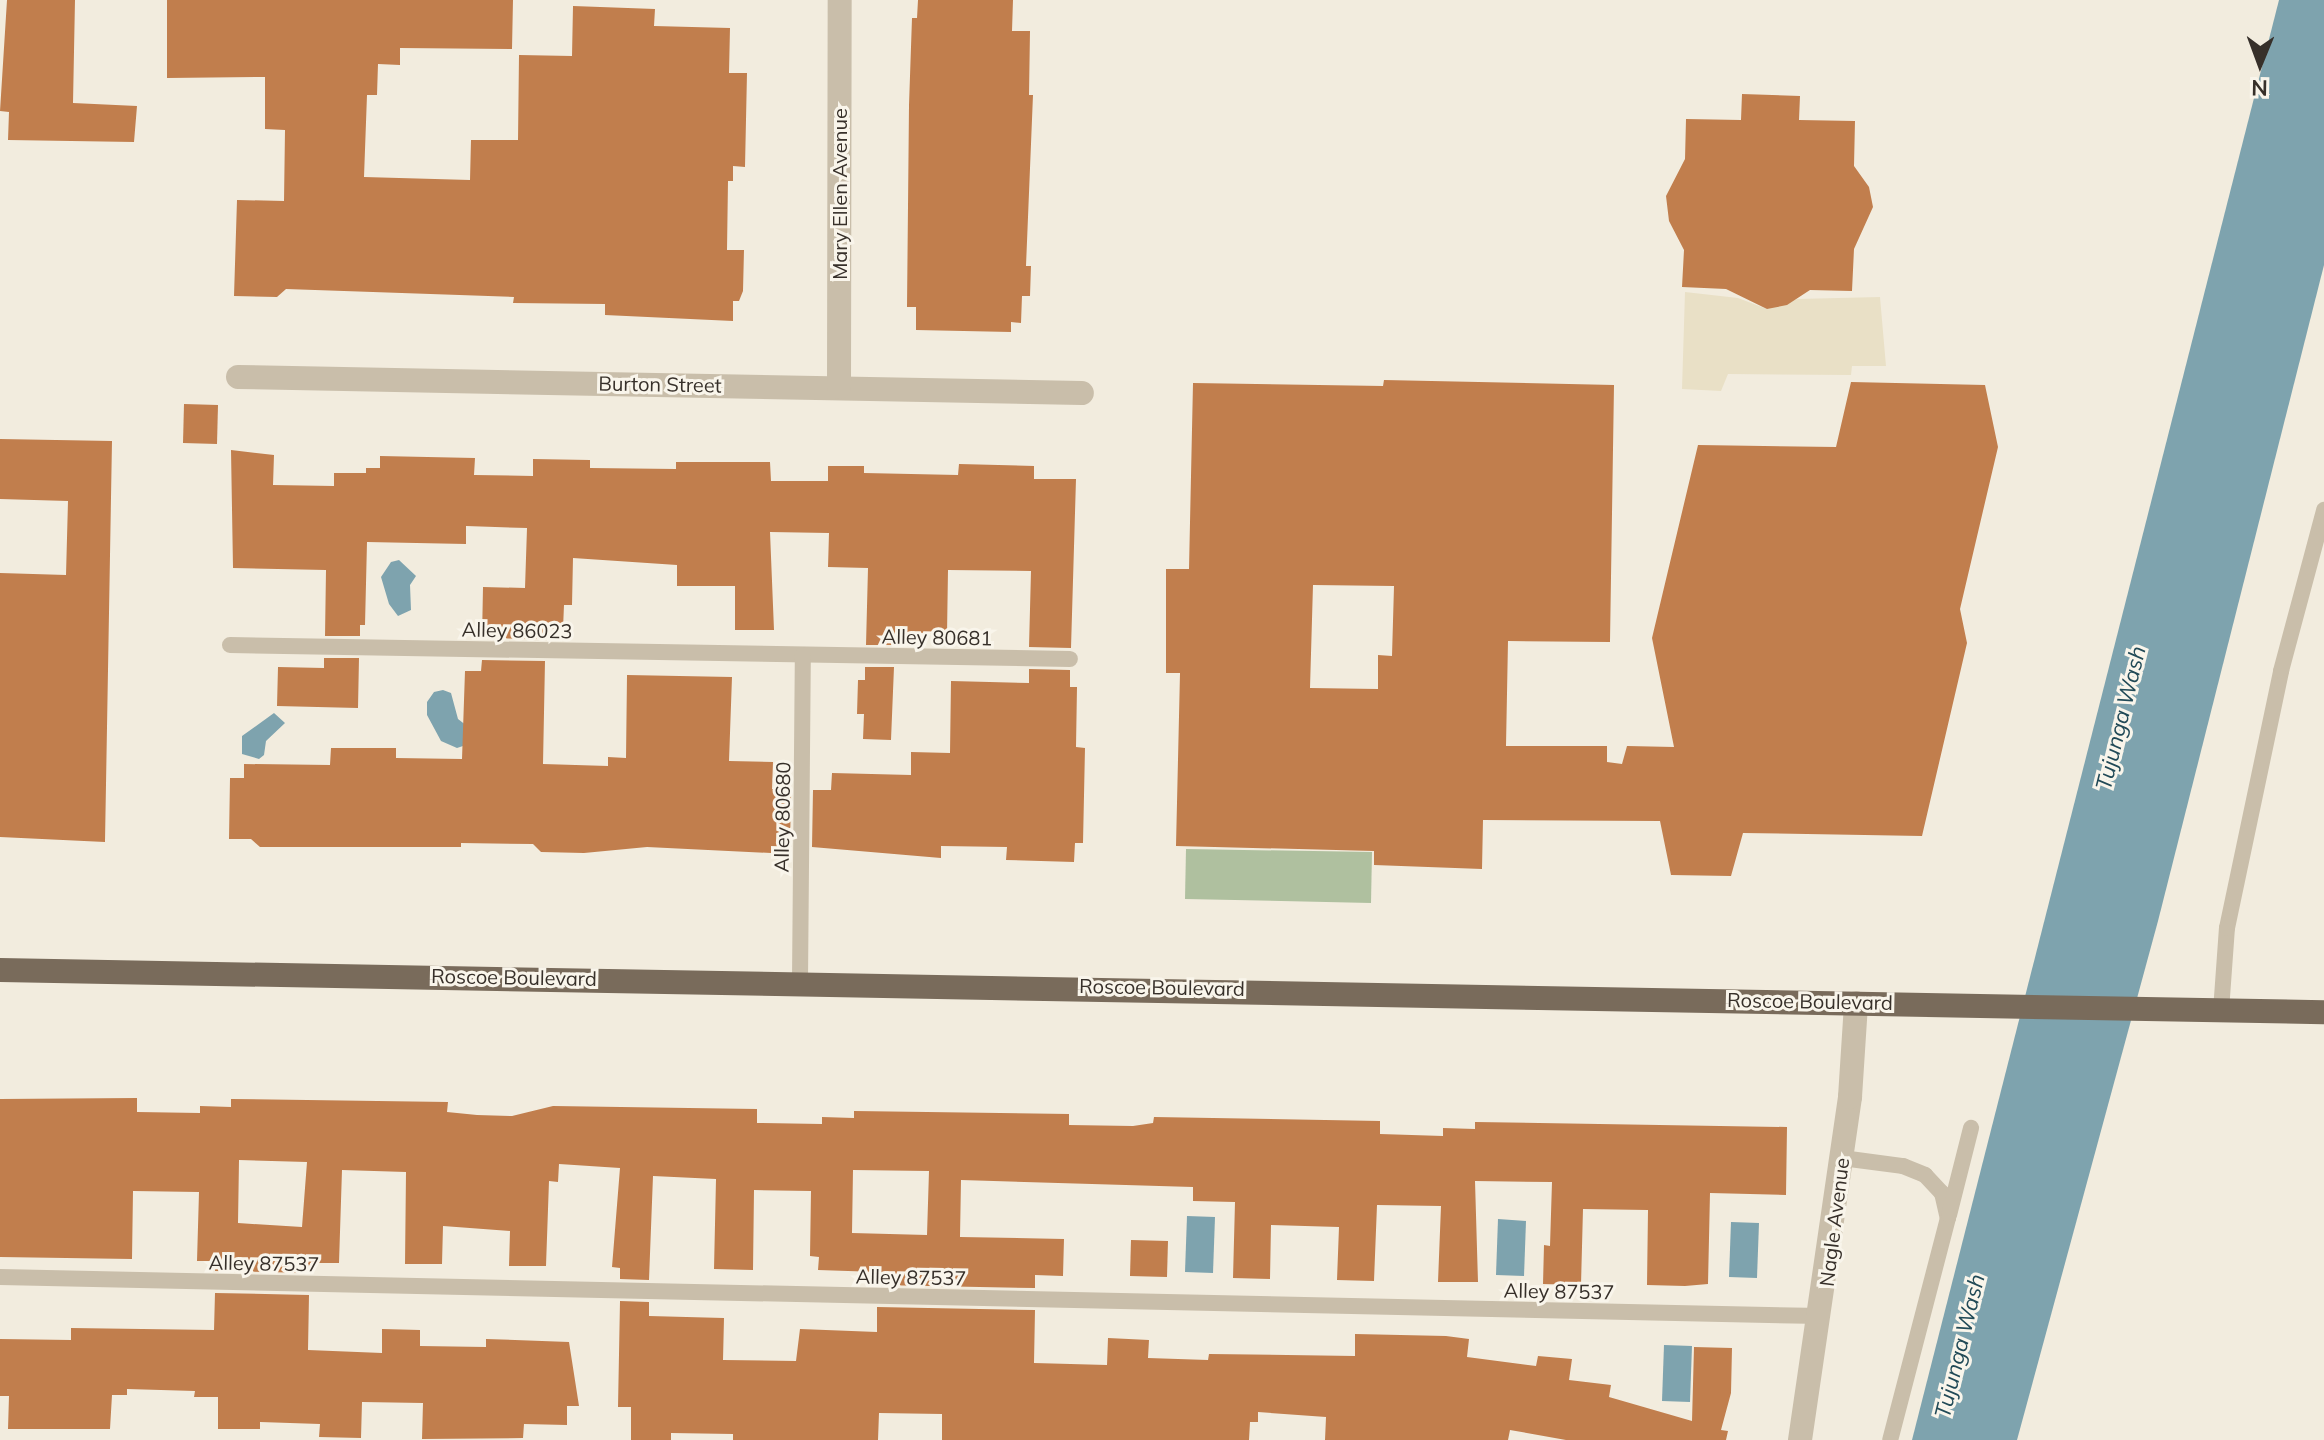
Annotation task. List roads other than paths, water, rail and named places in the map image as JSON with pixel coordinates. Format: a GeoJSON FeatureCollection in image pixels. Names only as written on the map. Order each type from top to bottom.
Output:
{"type":"FeatureCollection","features":[{"type":"Feature","properties":{"kind":"main road","name":"Roscoe Boulevard"},"geometry":{"type":"LineString","coordinates":[[0,970],[800,981],[2324,1012]]}},
{"type":"Feature","properties":{"kind":"street","name":"Mary Ellen Avenue"},"geometry":{"type":"LineString","coordinates":[[839,387],[840,0]]}},
{"type":"Feature","properties":{"kind":"street","name":"Burton Street"},"geometry":{"type":"LineString","coordinates":[[238,377],[1082,393]]}},
{"type":"Feature","properties":{"kind":"street","name":"Nagle Avenue"},"geometry":{"type":"LineString","coordinates":[[1800,1440],[1822,1316],[1842,1158],[1856,1003]]}},
{"type":"Feature","properties":{"kind":"lane"},"geometry":{"type":"LineString","coordinates":[[2221,1011],[2227,928],[2281,671],[2324,510]]}},
{"type":"Feature","properties":{"kind":"lane","name":"Alley 86023"},"geometry":{"type":"LineString","coordinates":[[230,645],[803,655]]}},
{"type":"Feature","properties":{"kind":"lane","name":"Alley 80681"},"geometry":{"type":"LineString","coordinates":[[803,655],[1070,659]]}},
{"type":"Feature","properties":{"kind":"lane","name":"Alley 80680"},"geometry":{"type":"LineString","coordinates":[[800,981],[803,655]]}},
{"type":"Feature","properties":{"kind":"lane"},"geometry":{"type":"LineString","coordinates":[[1890,1440],[1971,1128]]}},
{"type":"Feature","properties":{"kind":"lane"},"geometry":{"type":"LineString","coordinates":[[1842,1158],[1903,1166],[1925,1175],[1942,1193],[1948,1218]]}},
{"type":"Feature","properties":{"kind":"lane","name":"Alley 87537"},"geometry":{"type":"LineString","coordinates":[[0,1277],[1822,1316]]}},
{"type":"Feature","properties":{"kind":"water","name":"Tujunga Wash"},"geometry":{"type":"Polygon","coordinates":[[[2279,0],[2324,0],[2324,265],[2158,921],[2017,1440],[1912,1440],[2279,0]]]}},
{"type":"Feature","properties":{"kind":"water"},"geometry":{"type":"Polygon","coordinates":[[[399,560],[416,576],[410,585],[411,610],[398,616],[389,604],[381,577],[391,562],[399,560]]]}},
{"type":"Feature","properties":{"kind":"water"},"geometry":{"type":"Polygon","coordinates":[[[443,690],[451,693],[458,719],[467,726],[466,745],[457,748],[441,741],[427,715],[427,702],[434,692],[443,690]]]}},
{"type":"Feature","properties":{"kind":"water"},"geometry":{"type":"Polygon","coordinates":[[[274,713],[285,723],[266,741],[264,755],[259,759],[242,754],[242,736],[274,713]]]}},
{"type":"Feature","properties":{"kind":"water"},"geometry":{"type":"Polygon","coordinates":[[[1187,1216],[1215,1217],[1213,1273],[1185,1272],[1187,1216]]]}},
{"type":"Feature","properties":{"kind":"water"},"geometry":{"type":"Polygon","coordinates":[[[1498,1219],[1526,1221],[1524,1276],[1496,1275],[1498,1219]]]}},
{"type":"Feature","properties":{"kind":"water"},"geometry":{"type":"Polygon","coordinates":[[[1731,1222],[1759,1223],[1757,1278],[1729,1277],[1731,1222]]]}},
{"type":"Feature","properties":{"kind":"water"},"geometry":{"type":"Polygon","coordinates":[[[1664,1345],[1692,1346],[1690,1402],[1662,1401],[1664,1345]]]}}]}
